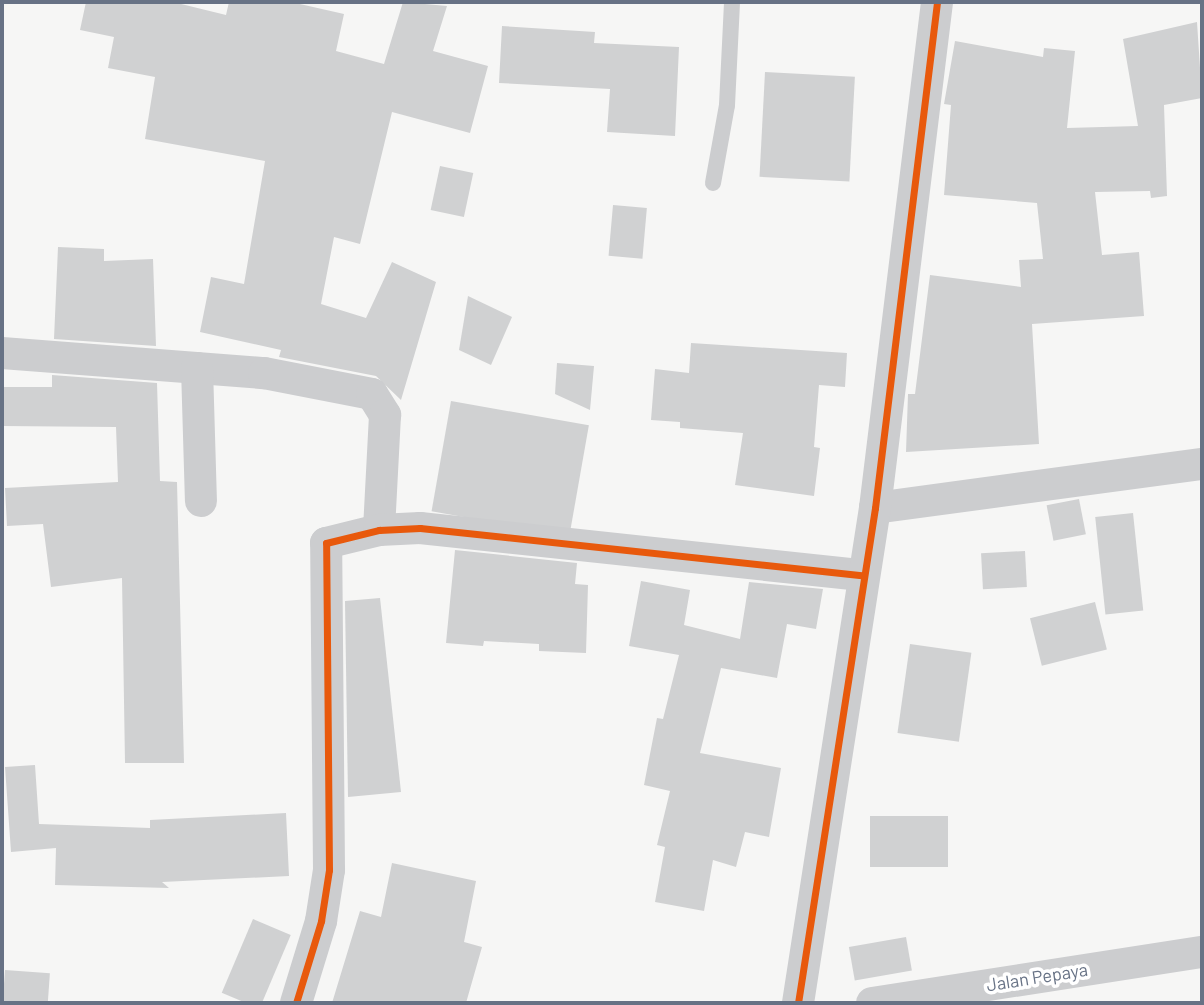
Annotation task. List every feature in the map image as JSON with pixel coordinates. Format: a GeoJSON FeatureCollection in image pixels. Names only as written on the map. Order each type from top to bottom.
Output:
{"type":"FeatureCollection","features":[{"type":"Feature","properties":{"kind":"street"},"geometry":{"type":"LineString","coordinates":[[798,1003],[862,575],[875,508],[937,2]]}},
{"type":"Feature","properties":{"kind":"street"},"geometry":{"type":"LineString","coordinates":[[2,353],[197,368],[338,384],[379,399],[385,415],[379,530]]}},
{"type":"Feature","properties":{"kind":"street"},"geometry":{"type":"LineString","coordinates":[[197,368],[201,501]]}},
{"type":"Feature","properties":{"kind":"street"},"geometry":{"type":"LineString","coordinates":[[875,508],[1202,464]]}},
{"type":"Feature","properties":{"kind":"street"},"geometry":{"type":"LineString","coordinates":[[296,1003],[321,921],[329,870],[324,548],[331,540],[379,530],[461,530],[862,575]]}},
{"type":"Feature","properties":{"kind":"street","name":"Jalan Pepaya"},"geometry":{"type":"LineString","coordinates":[[872,1003],[1202,952]]}},
{"type":"Feature","properties":{"kind":"lane"},"geometry":{"type":"LineString","coordinates":[[713,183],[727,105],[732,2]]}},
{"type":"Feature","properties":{"kind":"building"},"geometry":{"type":"Polygon","coordinates":[[[86,2],[173,2],[226,15],[229,2],[291,2],[344,14],[336,51],[384,64],[403,2],[447,6],[433,51],[488,66],[470,133],[392,112],[360,244],[334,237],[321,304],[366,318],[392,262],[436,282],[401,400],[376,376],[279,357],[281,350],[200,332],[211,277],[244,284],[265,161],[145,139],[155,77],[108,68],[114,37],[80,30],[86,2]]]}},
{"type":"Feature","properties":{"kind":"building"},"geometry":{"type":"Polygon","coordinates":[[[1197,22],[1202,98],[1164,105],[1167,196],[1151,198],[1150,191],[1095,192],[1102,255],[1139,252],[1144,316],[1032,324],[1039,444],[906,452],[908,394],[915,394],[930,275],[1021,287],[1019,260],[1043,259],[1037,203],[944,195],[951,105],[944,104],[955,41],[1043,57],[1044,48],[1075,51],[1067,128],[1138,126],[1123,39],[1197,22]]]}},
{"type":"Feature","properties":{"kind":"building"},"geometry":{"type":"Polygon","coordinates":[[[502,26],[595,32],[594,43],[679,47],[675,136],[607,132],[610,89],[499,83],[502,26]]]}},
{"type":"Feature","properties":{"kind":"building"},"geometry":{"type":"Polygon","coordinates":[[[765,72],[855,77],[849,182],[760,177],[765,72]]]}},
{"type":"Feature","properties":{"kind":"building"},"geometry":{"type":"Polygon","coordinates":[[[440,166],[473,173],[464,217],[431,210],[440,166]]]}},
{"type":"Feature","properties":{"kind":"building"},"geometry":{"type":"Polygon","coordinates":[[[613,205],[647,208],[642,259],[609,256],[613,205]]]}},
{"type":"Feature","properties":{"kind":"building"},"geometry":{"type":"Polygon","coordinates":[[[58,247],[104,249],[104,261],[153,259],[156,346],[54,339],[58,247]]]}},
{"type":"Feature","properties":{"kind":"building"},"geometry":{"type":"Polygon","coordinates":[[[468,296],[512,317],[491,365],[459,350],[468,296]]]}},
{"type":"Feature","properties":{"kind":"building"},"geometry":{"type":"Polygon","coordinates":[[[691,343],[847,353],[845,387],[819,385],[814,447],[820,448],[814,496],[735,485],[743,433],[680,428],[680,422],[651,420],[655,369],[689,373],[691,343]]]}},
{"type":"Feature","properties":{"kind":"building"},"geometry":{"type":"Polygon","coordinates":[[[557,363],[594,366],[590,410],[555,394],[557,363]]]}},
{"type":"Feature","properties":{"kind":"building"},"geometry":{"type":"Polygon","coordinates":[[[52,375],[157,383],[160,481],[177,482],[184,763],[125,763],[122,578],[51,587],[43,524],[7,526],[5,488],[118,482],[116,427],[2,426],[2,387],[52,387],[52,375]]]}},
{"type":"Feature","properties":{"kind":"building"},"geometry":{"type":"Polygon","coordinates":[[[451,401],[589,425],[569,536],[432,511],[451,401]]]}},
{"type":"Feature","properties":{"kind":"building"},"geometry":{"type":"Polygon","coordinates":[[[1079,499],[1086,534],[1053,541],[1047,505],[1079,499]]]}},
{"type":"Feature","properties":{"kind":"building"},"geometry":{"type":"Polygon","coordinates":[[[1133,513],[1143,610],[1105,614],[1095,517],[1133,513]]]}},
{"type":"Feature","properties":{"kind":"building"},"geometry":{"type":"Polygon","coordinates":[[[455,550],[577,563],[575,584],[588,585],[586,653],[539,651],[539,644],[484,641],[483,646],[446,643],[455,550]]]}},
{"type":"Feature","properties":{"kind":"building"},"geometry":{"type":"Polygon","coordinates":[[[1025,551],[1027,587],[983,589],[981,553],[1025,551]]]}},
{"type":"Feature","properties":{"kind":"building"},"geometry":{"type":"Polygon","coordinates":[[[641,581],[690,590],[684,625],[740,639],[749,582],[823,589],[816,629],[787,624],[777,678],[721,668],[700,753],[781,768],[769,837],[745,832],[736,867],[713,860],[704,911],[655,902],[665,847],[657,845],[670,791],[644,785],[657,718],[663,719],[679,655],[629,646],[641,581]]]}},
{"type":"Feature","properties":{"kind":"building"},"geometry":{"type":"Polygon","coordinates":[[[380,598],[401,792],[348,797],[345,601],[380,598]]]}},
{"type":"Feature","properties":{"kind":"building"},"geometry":{"type":"Polygon","coordinates":[[[1095,602],[1107,650],[1042,666],[1030,618],[1095,602]]]}},
{"type":"Feature","properties":{"kind":"building"},"geometry":{"type":"Polygon","coordinates":[[[910,644],[971,653],[959,742],[897,733],[910,644]]]}},
{"type":"Feature","properties":{"kind":"building"},"geometry":{"type":"Polygon","coordinates":[[[35,765],[39,824],[150,828],[150,820],[286,813],[289,876],[162,882],[169,888],[55,885],[56,848],[11,852],[5,767],[35,765]]]}},
{"type":"Feature","properties":{"kind":"building"},"geometry":{"type":"Polygon","coordinates":[[[870,816],[948,816],[948,867],[870,867],[870,816]]]}},
{"type":"Feature","properties":{"kind":"building"},"geometry":{"type":"Polygon","coordinates":[[[392,863],[476,881],[464,942],[482,947],[466,1003],[332,1003],[360,911],[381,917],[392,863]]]}},
{"type":"Feature","properties":{"kind":"building"},"geometry":{"type":"Polygon","coordinates":[[[253,919],[291,935],[262,1003],[246,1003],[222,993],[253,919]]]}},
{"type":"Feature","properties":{"kind":"building"},"geometry":{"type":"Polygon","coordinates":[[[906,937],[912,970],[855,981],[849,947],[906,937]]]}},
{"type":"Feature","properties":{"kind":"building"},"geometry":{"type":"Polygon","coordinates":[[[5,970],[50,973],[48,1003],[3,1001],[5,970]]]}},
{"type":"Feature","properties":{"kind":"cycle path"},"geometry":{"type":"LineString","coordinates":[[798,1003],[875,508],[937,2]]}},
{"type":"Feature","properties":{"kind":"cycle path"},"geometry":{"type":"LineString","coordinates":[[296,1003],[321,921],[329,870],[326,543],[379,530],[420,528],[862,575]]}}]}
